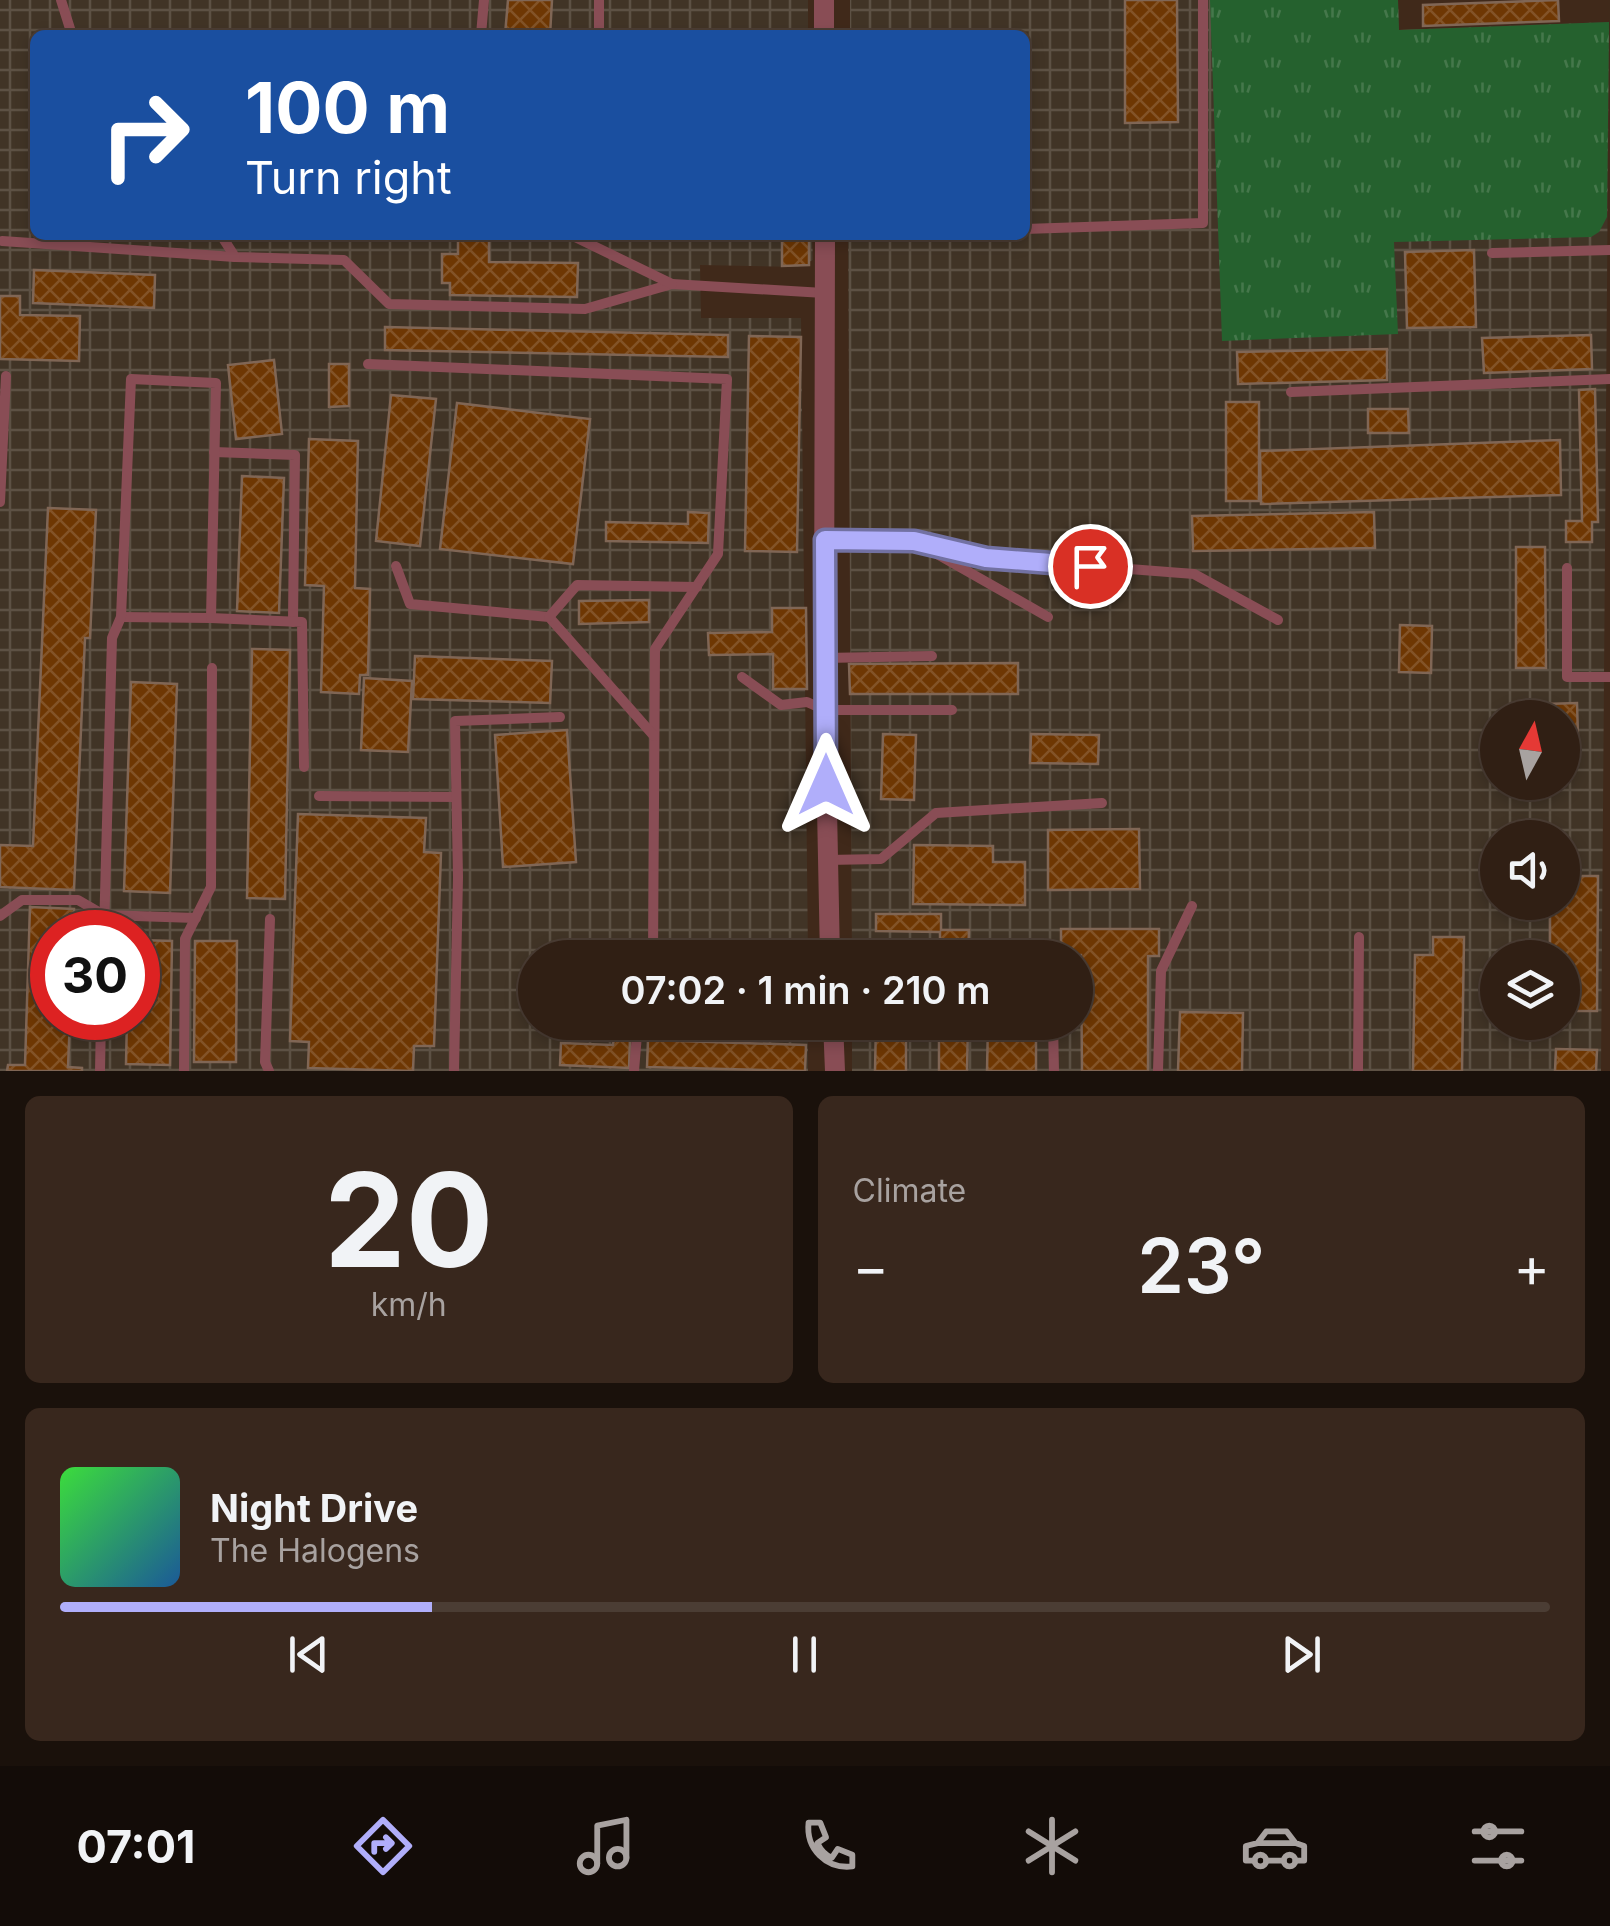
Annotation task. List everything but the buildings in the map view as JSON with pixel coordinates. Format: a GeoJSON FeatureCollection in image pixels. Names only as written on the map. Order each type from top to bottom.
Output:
{"type":"FeatureCollection","features":[{"type":"Feature","properties":{"kind":"street"},"geometry":{"type":"LineString","coordinates":[[824,0],[824,30]]}},
{"type":"Feature","properties":{"kind":"street"},"geometry":{"type":"LineString","coordinates":[[825,240],[824,658],[829,940]]}},
{"type":"Feature","properties":{"kind":"street"},"geometry":{"type":"LineString","coordinates":[[833,1040],[835,1071]]}},
{"type":"Feature","properties":{"kind":"lane"},"geometry":{"type":"LineString","coordinates":[[61,0],[70,30]]}},
{"type":"Feature","properties":{"kind":"lane"},"geometry":{"type":"LineString","coordinates":[[482,30],[484,0]]}},
{"type":"Feature","properties":{"kind":"lane"},"geometry":{"type":"LineString","coordinates":[[598,30],[599,0]]}},
{"type":"Feature","properties":{"kind":"lane"},"geometry":{"type":"LineString","coordinates":[[1030,229],[1203,223],[1203,0]]}},
{"type":"Feature","properties":{"kind":"lane"},"geometry":{"type":"LineString","coordinates":[[224,240],[236,257]]}},
{"type":"Feature","properties":{"kind":"lane"},"geometry":{"type":"LineString","coordinates":[[581,240],[672,284]]}},
{"type":"Feature","properties":{"kind":"lane"},"geometry":{"type":"LineString","coordinates":[[2,242],[344,260],[389,304],[585,309],[672,284],[826,294]]}},
{"type":"Feature","properties":{"kind":"lane"},"geometry":{"type":"LineString","coordinates":[[1492,253],[1610,250]]}},
{"type":"Feature","properties":{"kind":"lane"},"geometry":{"type":"LineString","coordinates":[[368,364],[726,379],[718,554],[655,649],[653,940]]}},
{"type":"Feature","properties":{"kind":"lane"},"geometry":{"type":"LineString","coordinates":[[0,502],[6,376]]}},
{"type":"Feature","properties":{"kind":"lane"},"geometry":{"type":"LineString","coordinates":[[104,910],[112,638],[121,617],[131,379],[216,383],[211,618]]}},
{"type":"Feature","properties":{"kind":"lane"},"geometry":{"type":"LineString","coordinates":[[1292,392],[1610,379]]}},
{"type":"Feature","properties":{"kind":"lane"},"geometry":{"type":"LineString","coordinates":[[214,452],[294,454],[293,622]]}},
{"type":"Feature","properties":{"kind":"lane"},"geometry":{"type":"LineString","coordinates":[[825,540],[914,541],[986,558],[1194,574],[1278,620]]}},
{"type":"Feature","properties":{"kind":"lane"},"geometry":{"type":"LineString","coordinates":[[914,541],[1048,617]]}},
{"type":"Feature","properties":{"kind":"lane"},"geometry":{"type":"LineString","coordinates":[[396,566],[410,604],[549,617],[655,737]]}},
{"type":"Feature","properties":{"kind":"lane"},"geometry":{"type":"LineString","coordinates":[[1566,568],[1568,677],[1610,677]]}},
{"type":"Feature","properties":{"kind":"lane"},"geometry":{"type":"LineString","coordinates":[[549,617],[577,585],[696,587]]}},
{"type":"Feature","properties":{"kind":"lane"},"geometry":{"type":"LineString","coordinates":[[121,617],[302,622],[304,767]]}},
{"type":"Feature","properties":{"kind":"lane"},"geometry":{"type":"LineString","coordinates":[[824,658],[932,656]]}},
{"type":"Feature","properties":{"kind":"lane"},"geometry":{"type":"LineString","coordinates":[[184,1071],[185,939],[211,888],[212,668]]}},
{"type":"Feature","properties":{"kind":"lane"},"geometry":{"type":"LineString","coordinates":[[742,677],[781,705],[807,702],[825,710],[952,710]]}},
{"type":"Feature","properties":{"kind":"lane"},"geometry":{"type":"LineString","coordinates":[[454,1071],[455,721],[560,717]]}},
{"type":"Feature","properties":{"kind":"lane"},"geometry":{"type":"LineString","coordinates":[[318,796],[456,797]]}},
{"type":"Feature","properties":{"kind":"lane"},"geometry":{"type":"LineString","coordinates":[[826,860],[880,859],[936,812],[1102,803]]}},
{"type":"Feature","properties":{"kind":"lane"},"geometry":{"type":"LineString","coordinates":[[0,916],[22,900],[78,900],[97,910]]}},
{"type":"Feature","properties":{"kind":"lane"},"geometry":{"type":"LineString","coordinates":[[1158,1071],[1161,971],[1192,906]]}},
{"type":"Feature","properties":{"kind":"lane"},"geometry":{"type":"LineString","coordinates":[[160,916],[196,918]]}},
{"type":"Feature","properties":{"kind":"lane"},"geometry":{"type":"LineString","coordinates":[[269,1071],[266,1062],[270,919]]}},
{"type":"Feature","properties":{"kind":"lane"},"geometry":{"type":"LineString","coordinates":[[1358,1071],[1359,938]]}},
{"type":"Feature","properties":{"kind":"lane"},"geometry":{"type":"LineString","coordinates":[[100,1071],[101,1040]]}},
{"type":"Feature","properties":{"kind":"lane"},"geometry":{"type":"LineString","coordinates":[[634,1071],[637,1040]]}},
{"type":"Feature","properties":{"kind":"lane"},"geometry":{"type":"LineString","coordinates":[[1053,1040],[1054,1071]]}},
{"type":"Feature","properties":{"kind":"shaded area"},"geometry":{"type":"Polygon","coordinates":[[[0,0],[808,0],[808,30],[30,30],[30,240],[812,240],[813,260],[798,267],[700,265],[701,318],[801,318],[808,940],[518,940],[518,1040],[808,1040],[808,1071],[0,1071],[0,0]]]}},
{"type":"Feature","properties":{"kind":"shaded area"},"geometry":{"type":"Polygon","coordinates":[[[850,0],[1398,0],[1399,30],[1609,22],[1601,1071],[852,1071],[852,1040],[1093,1040],[1093,940],[852,940],[848,240],[1030,240],[1030,30],[850,30],[850,0]]]}},
{"type":"Feature","properties":{"kind":"green space"},"geometry":{"type":"Polygon","coordinates":[[[1210,0],[1398,0],[1399,30],[1609,22],[1607,217],[1599,232],[1591,237],[1394,242],[1398,334],[1222,341],[1210,0]]]}},
{"type":"Feature","properties":{"kind":"route"},"geometry":{"type":"LineString","coordinates":[[826,785],[825,540],[914,541],[986,558],[1090,566]]}}]}
